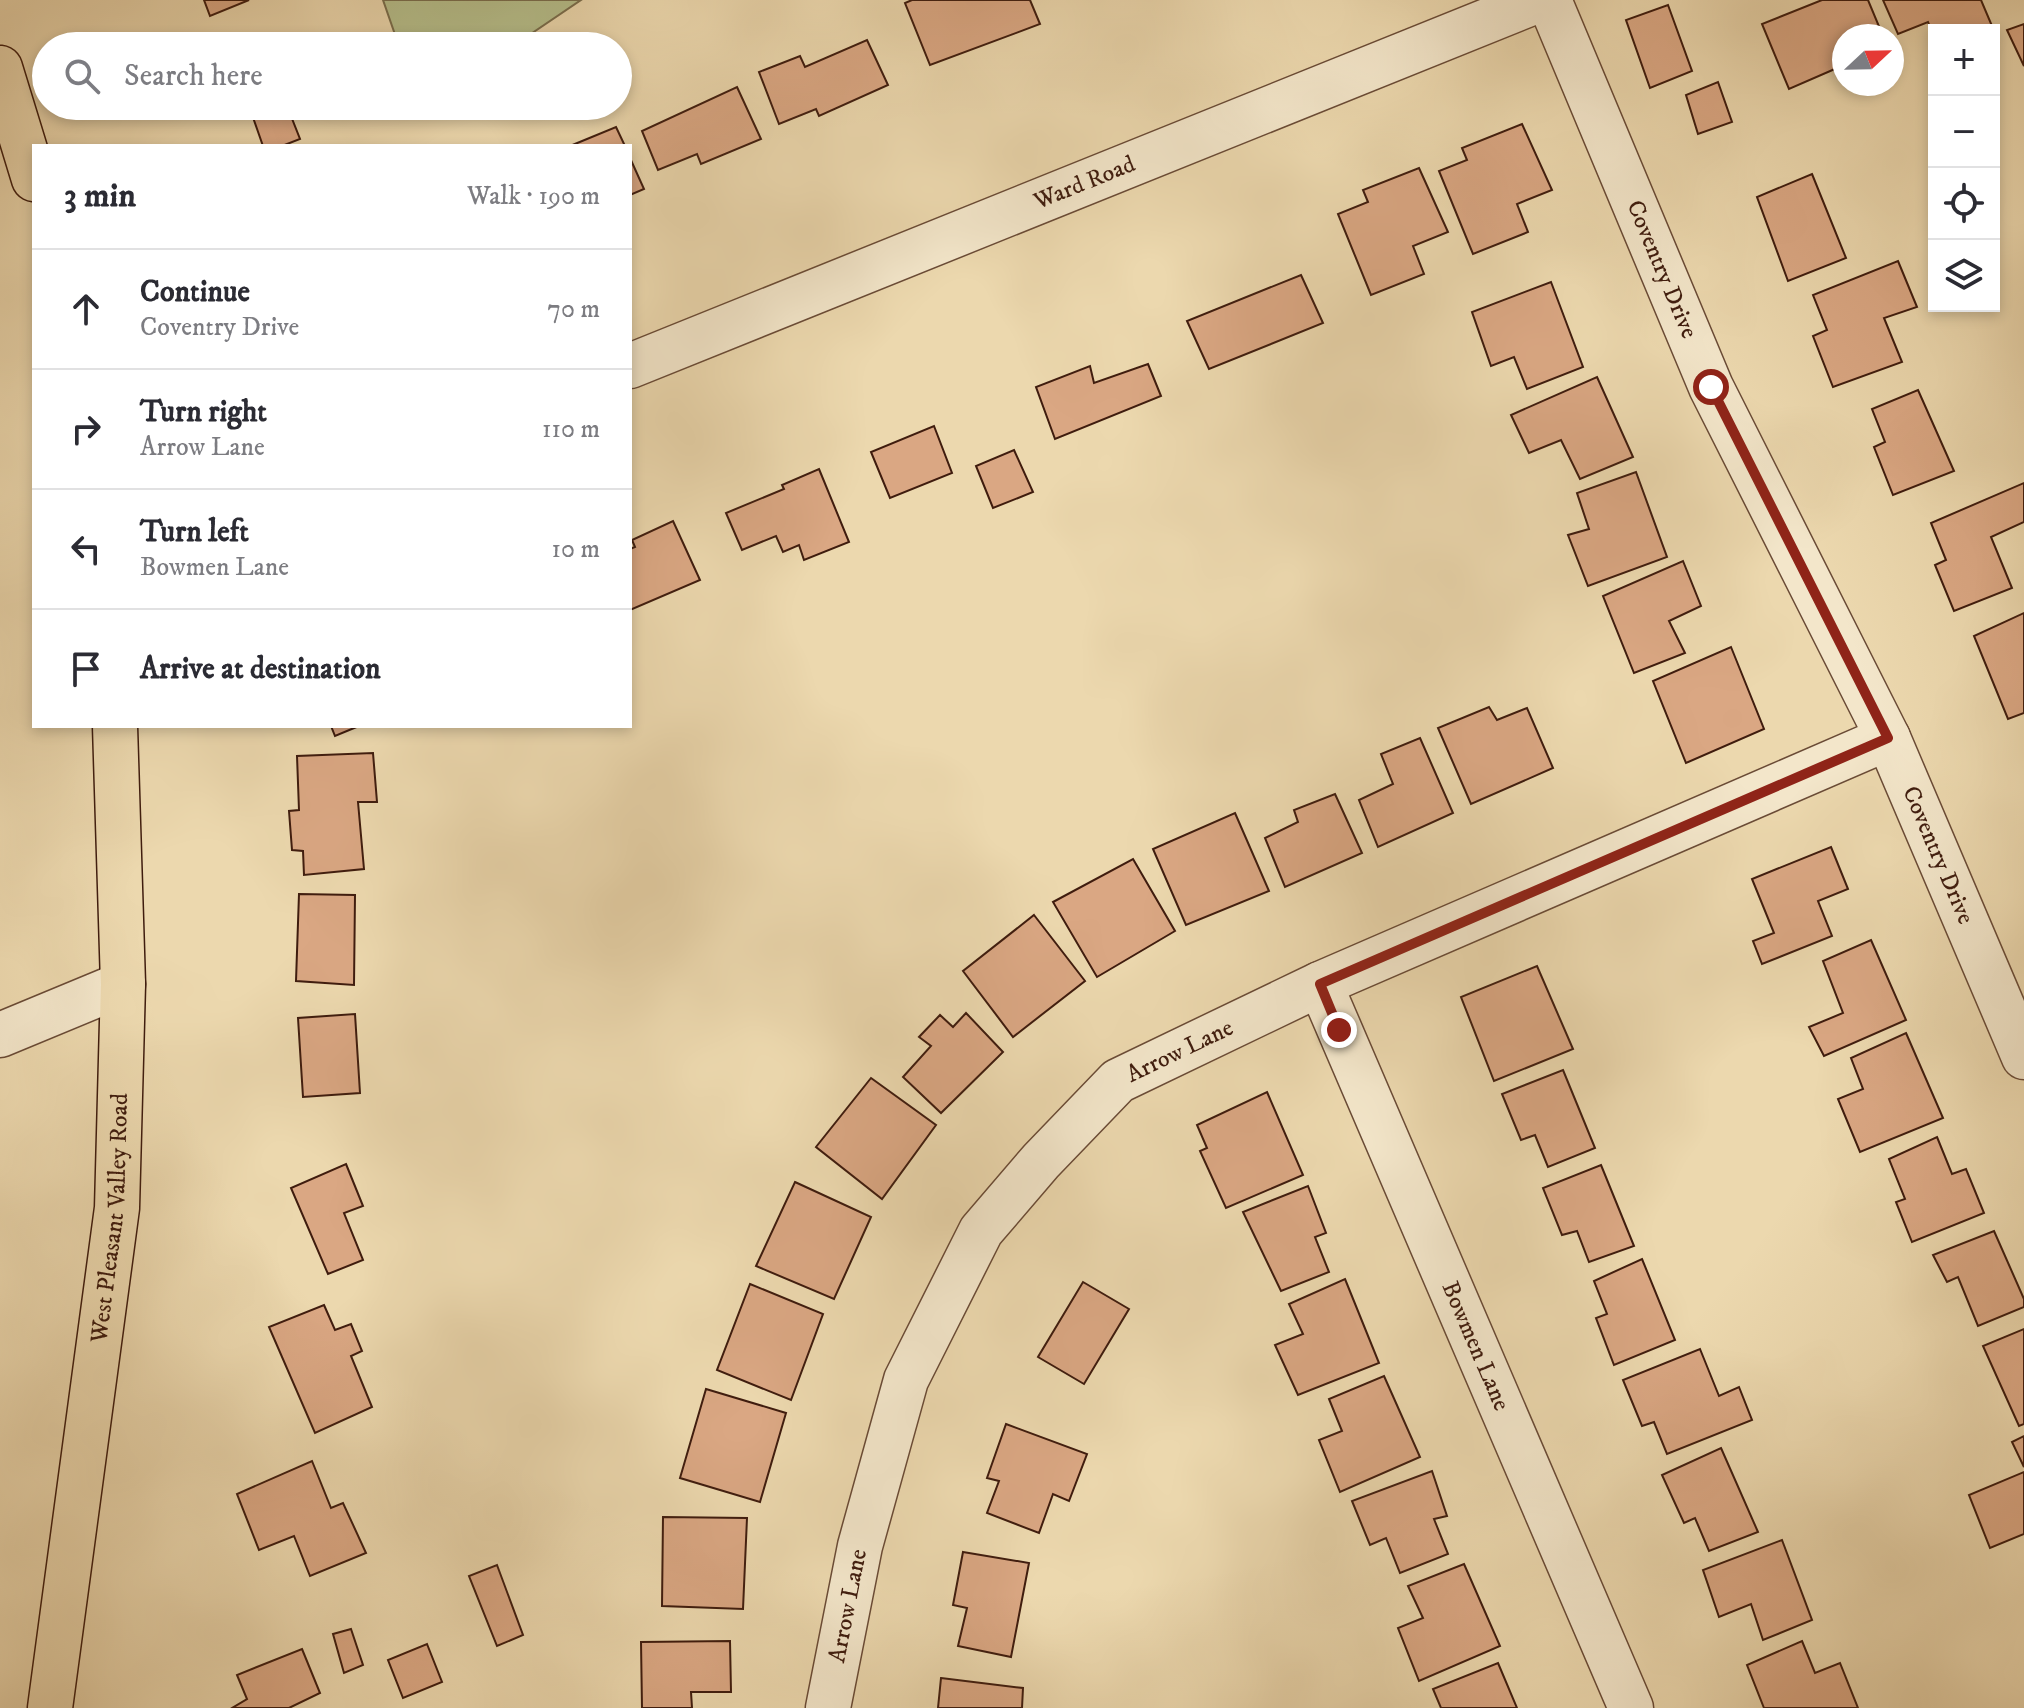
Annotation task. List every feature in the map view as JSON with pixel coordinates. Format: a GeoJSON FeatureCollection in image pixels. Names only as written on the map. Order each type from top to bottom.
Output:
{"type":"FeatureCollection","features":[{"type":"Feature","properties":{"kind":"main road"},"geometry":{"type":"LineString","coordinates":[[0,68],[32,172]]}},
{"type":"Feature","properties":{"kind":"main road","name":"West Pleasant Valley Road"},"geometry":{"type":"LineString","coordinates":[[50,1708],[117,1208],[123,984],[115,728]]}},
{"type":"Feature","properties":{"kind":"street","name":"Ward Road"},"geometry":{"type":"LineString","coordinates":[[632,365],[1539,0]]}},
{"type":"Feature","properties":{"kind":"street","name":"Coventry Drive"},"geometry":{"type":"LineString","coordinates":[[1549,0],[1711,387],[1888,738],[2024,1057]]}},
{"type":"Feature","properties":{"kind":"street","name":"Arrow Lane"},"geometry":{"type":"LineString","coordinates":[[828,1708],[860,1546],[906,1380],[981,1231],[1041,1161],[1118,1081],[1320,984],[1888,738]]}},
{"type":"Feature","properties":{"kind":"street"},"geometry":{"type":"LineString","coordinates":[[0,1035],[123,984]]}},
{"type":"Feature","properties":{"kind":"street","name":"Bowmen Lane"},"geometry":{"type":"LineString","coordinates":[[1320,984],[1631,1708]]}},
{"type":"Feature","properties":{"kind":"green space"},"geometry":{"type":"Polygon","coordinates":[[[383,0],[581,0],[534,32],[394,32],[383,0]]]}},
{"type":"Feature","properties":{"kind":"building"},"geometry":{"type":"Polygon","coordinates":[[[204,0],[249,0],[210,16],[204,0]]]}},
{"type":"Feature","properties":{"kind":"building"},"geometry":{"type":"Polygon","coordinates":[[[912,0],[1030,0],[1040,24],[930,65],[905,3],[912,0]]]}},
{"type":"Feature","properties":{"kind":"building"},"geometry":{"type":"Polygon","coordinates":[[[1822,0],[1868,0],[1878,24],[1832,24],[1832,70],[1789,89],[1762,24],[1822,0]]]}},
{"type":"Feature","properties":{"kind":"building"},"geometry":{"type":"Polygon","coordinates":[[[1883,0],[1981,0],[1991,24],[1928,22],[1904,32],[1904,24],[1894,24],[1883,0]]]}},
{"type":"Feature","properties":{"kind":"building"},"geometry":{"type":"Polygon","coordinates":[[[1668,5],[1692,71],[1650,88],[1626,20],[1668,5]]]}},
{"type":"Feature","properties":{"kind":"building"},"geometry":{"type":"Polygon","coordinates":[[[2024,24],[2024,66],[2007,30],[2024,24]]]}},
{"type":"Feature","properties":{"kind":"building"},"geometry":{"type":"Polygon","coordinates":[[[867,40],[888,85],[819,116],[816,109],[779,124],[759,72],[800,56],[805,67],[867,40]]]}},
{"type":"Feature","properties":{"kind":"building"},"geometry":{"type":"Polygon","coordinates":[[[1718,82],[1732,122],[1698,134],[1686,95],[1718,82]]]}},
{"type":"Feature","properties":{"kind":"building"},"geometry":{"type":"Polygon","coordinates":[[[737,87],[761,139],[701,164],[697,154],[658,170],[642,131],[737,87]]]}},
{"type":"Feature","properties":{"kind":"building"},"geometry":{"type":"Polygon","coordinates":[[[254,120],[293,120],[300,139],[287,144],[262,144],[254,120]]]}},
{"type":"Feature","properties":{"kind":"building"},"geometry":{"type":"Polygon","coordinates":[[[1522,124],[1552,190],[1517,204],[1528,232],[1473,254],[1439,171],[1467,160],[1462,148],[1522,124]]]}},
{"type":"Feature","properties":{"kind":"building"},"geometry":{"type":"Polygon","coordinates":[[[616,127],[624,144],[575,144],[616,127]]]}},
{"type":"Feature","properties":{"kind":"building"},"geometry":{"type":"Polygon","coordinates":[[[632,162],[644,189],[632,194],[632,162]]]}},
{"type":"Feature","properties":{"kind":"building"},"geometry":{"type":"Polygon","coordinates":[[[1419,168],[1448,232],[1413,246],[1424,274],[1371,295],[1338,214],[1368,202],[1363,190],[1419,168]]]}},
{"type":"Feature","properties":{"kind":"building"},"geometry":{"type":"Polygon","coordinates":[[[1812,174],[1846,258],[1788,281],[1757,197],[1812,174]]]}},
{"type":"Feature","properties":{"kind":"building"},"geometry":{"type":"Polygon","coordinates":[[[1898,261],[1917,307],[1884,318],[1902,362],[1833,387],[1813,336],[1827,330],[1813,295],[1898,261]]]}},
{"type":"Feature","properties":{"kind":"building"},"geometry":{"type":"Polygon","coordinates":[[[1301,275],[1323,323],[1209,369],[1187,321],[1301,275]]]}},
{"type":"Feature","properties":{"kind":"building"},"geometry":{"type":"Polygon","coordinates":[[[1551,282],[1583,367],[1527,389],[1514,357],[1491,366],[1472,312],[1551,282]]]}},
{"type":"Feature","properties":{"kind":"building"},"geometry":{"type":"Polygon","coordinates":[[[1148,364],[1161,396],[1055,439],[1036,387],[1090,366],[1094,383],[1148,364]]]}},
{"type":"Feature","properties":{"kind":"building"},"geometry":{"type":"Polygon","coordinates":[[[1597,377],[1633,457],[1580,479],[1561,440],[1529,453],[1511,415],[1597,377]]]}},
{"type":"Feature","properties":{"kind":"building"},"geometry":{"type":"Polygon","coordinates":[[[1918,390],[1954,471],[1893,495],[1874,447],[1885,442],[1872,409],[1918,390]]]}},
{"type":"Feature","properties":{"kind":"building"},"geometry":{"type":"Polygon","coordinates":[[[934,426],[952,473],[890,498],[871,452],[934,426]]]}},
{"type":"Feature","properties":{"kind":"building"},"geometry":{"type":"Polygon","coordinates":[[[1014,450],[1033,492],[993,508],[976,466],[1014,450]]]}},
{"type":"Feature","properties":{"kind":"building"},"geometry":{"type":"Polygon","coordinates":[[[819,469],[849,542],[804,560],[799,545],[783,552],[776,536],[742,550],[726,513],[784,489],[782,485],[819,469]]]}},
{"type":"Feature","properties":{"kind":"building"},"geometry":{"type":"Polygon","coordinates":[[[1636,472],[1667,557],[1588,586],[1568,535],[1589,529],[1577,493],[1636,472]]]}},
{"type":"Feature","properties":{"kind":"building"},"geometry":{"type":"Polygon","coordinates":[[[2024,483],[2024,522],[1991,537],[2012,588],[1954,611],[1935,565],[1946,560],[1931,523],[2024,483]]]}},
{"type":"Feature","properties":{"kind":"building"},"geometry":{"type":"Polygon","coordinates":[[[673,521],[700,580],[632,609],[632,548],[635,547],[632,540],[673,521]]]}},
{"type":"Feature","properties":{"kind":"building"},"geometry":{"type":"Polygon","coordinates":[[[1683,561],[1701,606],[1669,621],[1685,653],[1634,673],[1603,596],[1683,561]]]}},
{"type":"Feature","properties":{"kind":"building"},"geometry":{"type":"Polygon","coordinates":[[[2024,613],[2024,713],[2008,719],[1974,636],[2024,613]]]}},
{"type":"Feature","properties":{"kind":"building"},"geometry":{"type":"Polygon","coordinates":[[[1731,647],[1764,729],[1686,763],[1653,681],[1731,647]]]}},
{"type":"Feature","properties":{"kind":"building"},"geometry":{"type":"Polygon","coordinates":[[[1489,707],[1497,720],[1527,708],[1553,768],[1471,804],[1438,728],[1489,707]]]}},
{"type":"Feature","properties":{"kind":"building"},"geometry":{"type":"Polygon","coordinates":[[[332,728],[354,728],[335,736],[332,728]]]}},
{"type":"Feature","properties":{"kind":"building"},"geometry":{"type":"Polygon","coordinates":[[[1420,738],[1453,813],[1378,847],[1359,800],[1393,784],[1381,754],[1420,738]]]}},
{"type":"Feature","properties":{"kind":"building"},"geometry":{"type":"Polygon","coordinates":[[[373,753],[377,802],[358,802],[364,869],[304,875],[303,851],[292,850],[289,811],[299,810],[297,756],[373,753]]]}},
{"type":"Feature","properties":{"kind":"building"},"geometry":{"type":"Polygon","coordinates":[[[1335,794],[1362,853],[1285,887],[1265,838],[1298,822],[1294,810],[1335,794]]]}},
{"type":"Feature","properties":{"kind":"building"},"geometry":{"type":"Polygon","coordinates":[[[1235,813],[1269,891],[1186,925],[1153,849],[1235,813]]]}},
{"type":"Feature","properties":{"kind":"building"},"geometry":{"type":"Polygon","coordinates":[[[1831,847],[1848,889],[1818,901],[1832,936],[1762,964],[1753,941],[1774,933],[1752,879],[1831,847]]]}},
{"type":"Feature","properties":{"kind":"building"},"geometry":{"type":"Polygon","coordinates":[[[1133,859],[1175,931],[1097,977],[1053,902],[1133,859]]]}},
{"type":"Feature","properties":{"kind":"building"},"geometry":{"type":"Polygon","coordinates":[[[299,894],[355,895],[354,985],[296,981],[299,894]]]}},
{"type":"Feature","properties":{"kind":"building"},"geometry":{"type":"Polygon","coordinates":[[[1034,915],[1085,981],[1013,1037],[963,971],[1034,915]]]}},
{"type":"Feature","properties":{"kind":"building"},"geometry":{"type":"Polygon","coordinates":[[[1871,940],[1906,1020],[1824,1056],[1809,1027],[1843,1013],[1823,961],[1871,940]]]}},
{"type":"Feature","properties":{"kind":"building"},"geometry":{"type":"Polygon","coordinates":[[[1537,966],[1573,1049],[1494,1081],[1461,997],[1537,966]]]}},
{"type":"Feature","properties":{"kind":"building"},"geometry":{"type":"Polygon","coordinates":[[[966,1013],[1003,1052],[941,1113],[903,1077],[931,1046],[919,1037],[940,1015],[953,1027],[966,1013]]]}},
{"type":"Feature","properties":{"kind":"building"},"geometry":{"type":"Polygon","coordinates":[[[355,1014],[360,1093],[303,1097],[298,1018],[355,1014]]]}},
{"type":"Feature","properties":{"kind":"building"},"geometry":{"type":"Polygon","coordinates":[[[1906,1033],[1943,1118],[1860,1152],[1838,1099],[1863,1089],[1851,1058],[1906,1033]]]}},
{"type":"Feature","properties":{"kind":"building"},"geometry":{"type":"Polygon","coordinates":[[[1563,1070],[1595,1148],[1548,1167],[1535,1135],[1521,1140],[1502,1094],[1563,1070]]]}},
{"type":"Feature","properties":{"kind":"building"},"geometry":{"type":"Polygon","coordinates":[[[871,1078],[936,1125],[882,1199],[816,1147],[871,1078]]]}},
{"type":"Feature","properties":{"kind":"building"},"geometry":{"type":"Polygon","coordinates":[[[1267,1092],[1303,1175],[1226,1208],[1200,1151],[1207,1148],[1197,1125],[1267,1092]]]}},
{"type":"Feature","properties":{"kind":"building"},"geometry":{"type":"Polygon","coordinates":[[[1937,1137],[1952,1174],[1966,1169],[1984,1213],[1912,1242],[1896,1202],[1905,1199],[1889,1159],[1937,1137]]]}},
{"type":"Feature","properties":{"kind":"building"},"geometry":{"type":"Polygon","coordinates":[[[346,1164],[363,1206],[344,1213],[363,1260],[328,1274],[291,1188],[346,1164]]]}},
{"type":"Feature","properties":{"kind":"building"},"geometry":{"type":"Polygon","coordinates":[[[1601,1165],[1634,1246],[1589,1262],[1577,1231],[1562,1235],[1543,1188],[1601,1165]]]}},
{"type":"Feature","properties":{"kind":"building"},"geometry":{"type":"Polygon","coordinates":[[[795,1182],[871,1217],[834,1299],[756,1266],[795,1182]]]}},
{"type":"Feature","properties":{"kind":"building"},"geometry":{"type":"Polygon","coordinates":[[[1308,1186],[1326,1233],[1315,1237],[1329,1272],[1281,1291],[1243,1212],[1308,1186]]]}},
{"type":"Feature","properties":{"kind":"building"},"geometry":{"type":"Polygon","coordinates":[[[1994,1231],[2024,1299],[2024,1307],[1978,1326],[1958,1277],[1947,1282],[1933,1255],[1994,1231]]]}},
{"type":"Feature","properties":{"kind":"building"},"geometry":{"type":"Polygon","coordinates":[[[1642,1259],[1675,1340],[1614,1365],[1596,1318],[1607,1314],[1594,1281],[1642,1259]]]}},
{"type":"Feature","properties":{"kind":"building"},"geometry":{"type":"Polygon","coordinates":[[[1345,1279],[1379,1363],[1298,1395],[1275,1345],[1303,1334],[1289,1304],[1345,1279]]]}},
{"type":"Feature","properties":{"kind":"building"},"geometry":{"type":"Polygon","coordinates":[[[1083,1282],[1129,1309],[1084,1384],[1038,1357],[1083,1282]]]}},
{"type":"Feature","properties":{"kind":"building"},"geometry":{"type":"Polygon","coordinates":[[[750,1284],[823,1314],[791,1400],[717,1370],[750,1284]]]}},
{"type":"Feature","properties":{"kind":"building"},"geometry":{"type":"Polygon","coordinates":[[[324,1305],[335,1330],[351,1324],[362,1351],[351,1356],[372,1407],[315,1433],[269,1327],[324,1305]]]}},
{"type":"Feature","properties":{"kind":"building"},"geometry":{"type":"Polygon","coordinates":[[[2024,1329],[2024,1424],[2019,1426],[1983,1346],[2024,1329]]]}},
{"type":"Feature","properties":{"kind":"building"},"geometry":{"type":"Polygon","coordinates":[[[1700,1349],[1719,1396],[1739,1387],[1752,1420],[1667,1454],[1654,1422],[1642,1426],[1623,1380],[1700,1349]]]}},
{"type":"Feature","properties":{"kind":"building"},"geometry":{"type":"Polygon","coordinates":[[[1384,1376],[1420,1457],[1340,1492],[1319,1440],[1342,1431],[1329,1399],[1384,1376]]]}},
{"type":"Feature","properties":{"kind":"building"},"geometry":{"type":"Polygon","coordinates":[[[706,1389],[786,1413],[760,1502],[680,1478],[706,1389]]]}},
{"type":"Feature","properties":{"kind":"building"},"geometry":{"type":"Polygon","coordinates":[[[1006,1424],[1087,1454],[1069,1501],[1053,1494],[1039,1533],[987,1513],[999,1481],[987,1478],[1006,1424]]]}},
{"type":"Feature","properties":{"kind":"building"},"geometry":{"type":"Polygon","coordinates":[[[2024,1436],[2024,1467],[2012,1442],[2024,1436]]]}},
{"type":"Feature","properties":{"kind":"building"},"geometry":{"type":"Polygon","coordinates":[[[1721,1448],[1758,1532],[1709,1551],[1695,1518],[1684,1523],[1662,1475],[1721,1448]]]}},
{"type":"Feature","properties":{"kind":"building"},"geometry":{"type":"Polygon","coordinates":[[[312,1461],[331,1508],[343,1503],[366,1553],[310,1576],[294,1536],[259,1550],[237,1494],[312,1461]]]}},
{"type":"Feature","properties":{"kind":"building"},"geometry":{"type":"Polygon","coordinates":[[[1432,1471],[1447,1516],[1434,1519],[1448,1554],[1400,1573],[1386,1538],[1370,1545],[1352,1501],[1432,1471]]]}},
{"type":"Feature","properties":{"kind":"building"},"geometry":{"type":"Polygon","coordinates":[[[2024,1472],[2024,1534],[1990,1548],[1969,1495],[2024,1472]]]}},
{"type":"Feature","properties":{"kind":"building"},"geometry":{"type":"Polygon","coordinates":[[[663,1517],[747,1518],[743,1609],[662,1606],[663,1517]]]}},
{"type":"Feature","properties":{"kind":"building"},"geometry":{"type":"Polygon","coordinates":[[[1782,1540],[1812,1620],[1763,1640],[1751,1604],[1719,1617],[1703,1570],[1782,1540]]]}},
{"type":"Feature","properties":{"kind":"building"},"geometry":{"type":"Polygon","coordinates":[[[963,1552],[1029,1563],[1011,1657],[958,1646],[967,1608],[953,1605],[963,1552]]]}},
{"type":"Feature","properties":{"kind":"building"},"geometry":{"type":"Polygon","coordinates":[[[1464,1564],[1500,1646],[1419,1681],[1398,1628],[1423,1618],[1408,1586],[1464,1564]]]}},
{"type":"Feature","properties":{"kind":"building"},"geometry":{"type":"Polygon","coordinates":[[[497,1565],[523,1635],[497,1646],[469,1576],[497,1565]]]}},
{"type":"Feature","properties":{"kind":"building"},"geometry":{"type":"Polygon","coordinates":[[[351,1629],[363,1665],[344,1673],[333,1634],[351,1629]]]}},
{"type":"Feature","properties":{"kind":"building"},"geometry":{"type":"Polygon","coordinates":[[[730,1641],[731,1692],[691,1692],[692,1708],[642,1708],[641,1642],[730,1641]]]}},
{"type":"Feature","properties":{"kind":"building"},"geometry":{"type":"Polygon","coordinates":[[[1802,1641],[1815,1673],[1840,1663],[1858,1708],[1764,1708],[1747,1665],[1802,1641]]]}},
{"type":"Feature","properties":{"kind":"building"},"geometry":{"type":"Polygon","coordinates":[[[427,1644],[442,1682],[403,1698],[388,1660],[427,1644]]]}},
{"type":"Feature","properties":{"kind":"building"},"geometry":{"type":"Polygon","coordinates":[[[302,1649],[320,1693],[289,1708],[232,1708],[247,1699],[237,1675],[302,1649]]]}},
{"type":"Feature","properties":{"kind":"building"},"geometry":{"type":"Polygon","coordinates":[[[1498,1663],[1517,1708],[1441,1708],[1433,1689],[1498,1663]]]}},
{"type":"Feature","properties":{"kind":"building"},"geometry":{"type":"Polygon","coordinates":[[[941,1678],[1023,1688],[1022,1708],[938,1708],[941,1678]]]}},
{"type":"Feature","properties":{"kind":"route"},"geometry":{"type":"LineString","coordinates":[[1339,1030],[1320,984],[1888,738],[1711,387]]}}]}
